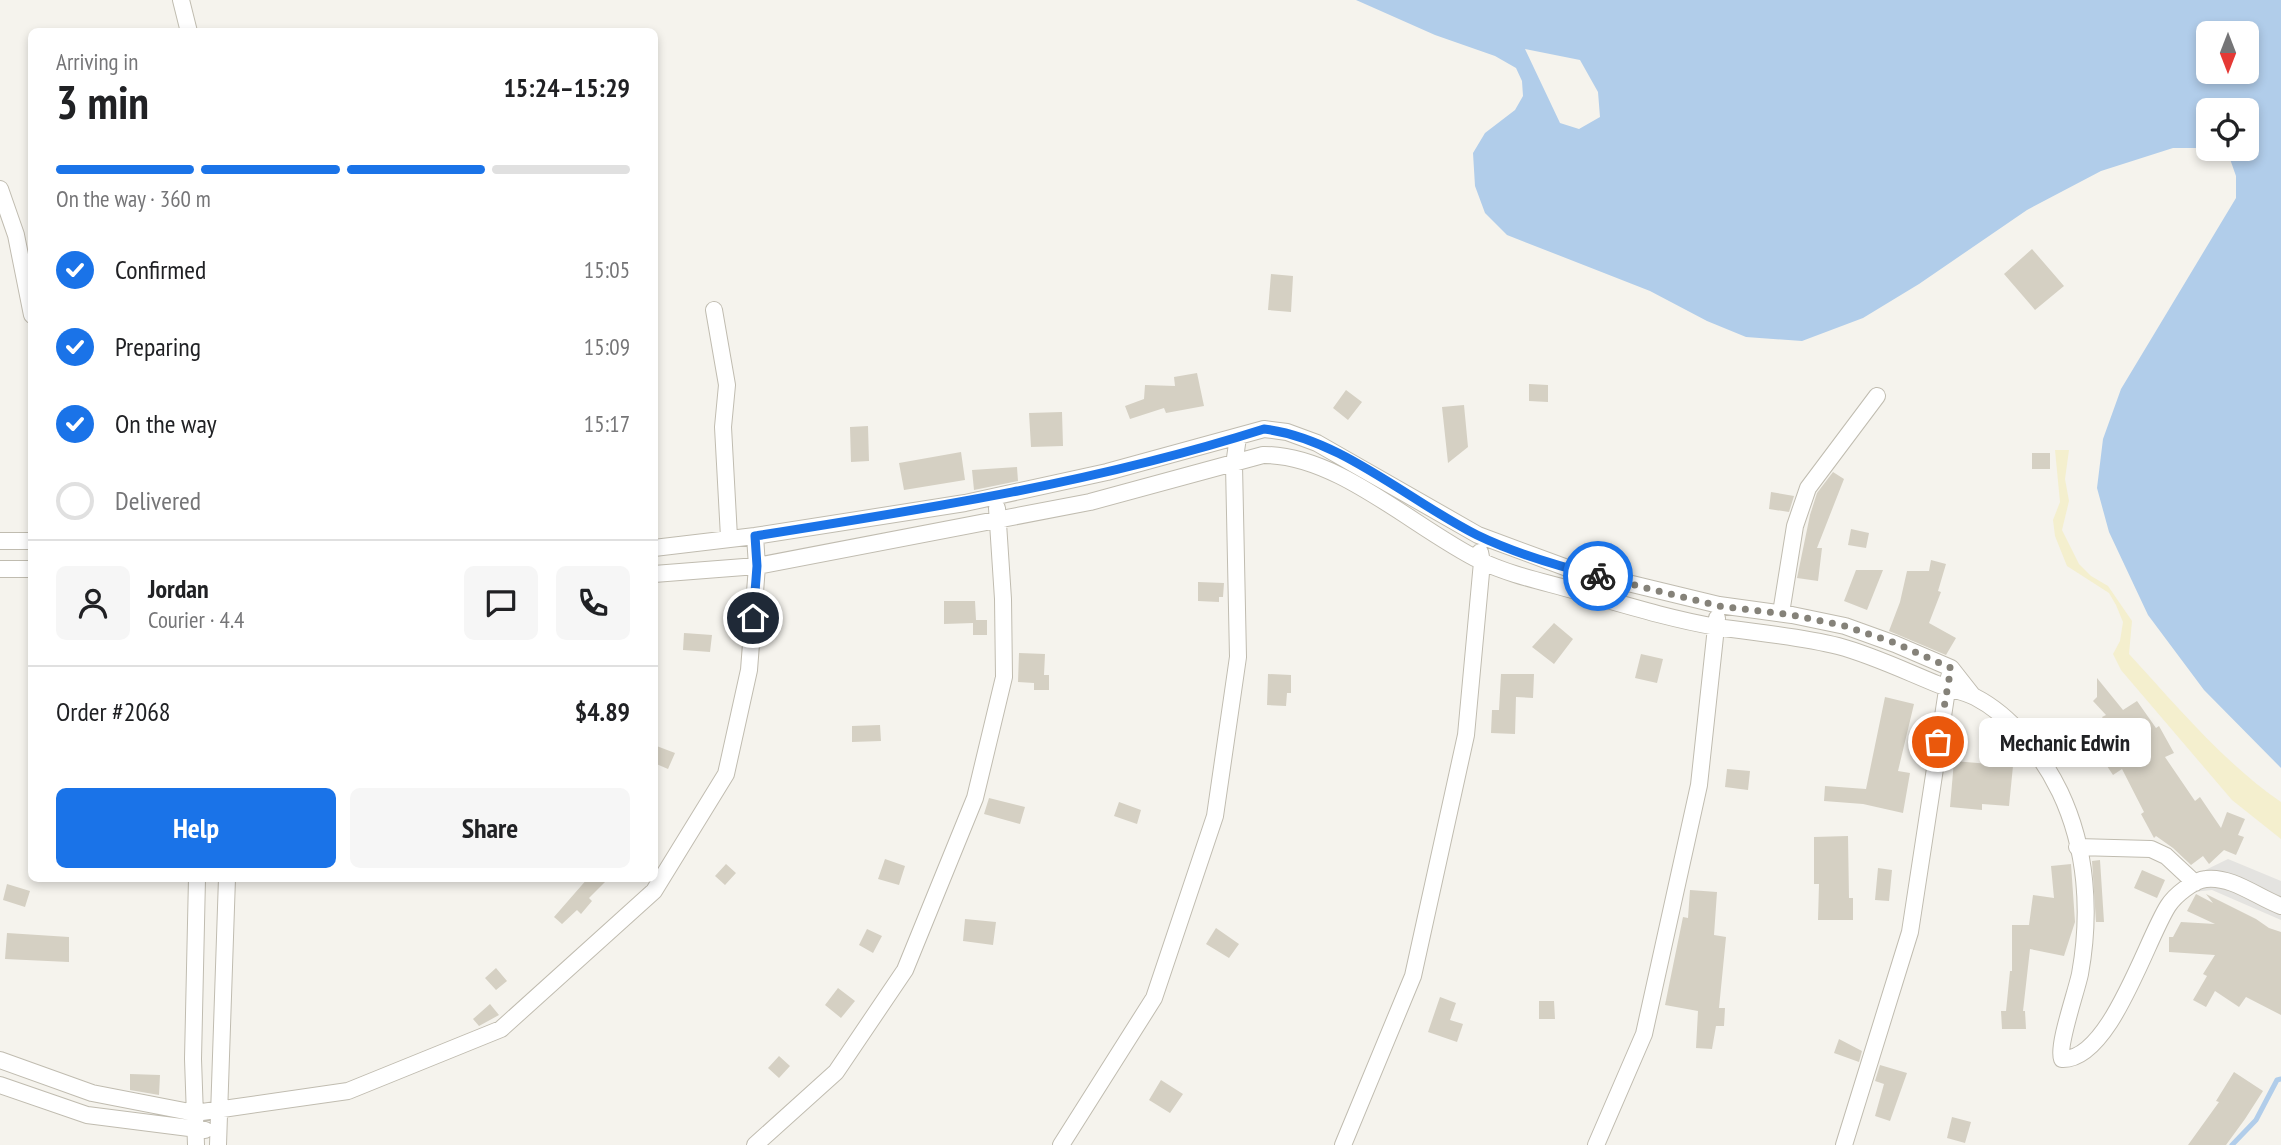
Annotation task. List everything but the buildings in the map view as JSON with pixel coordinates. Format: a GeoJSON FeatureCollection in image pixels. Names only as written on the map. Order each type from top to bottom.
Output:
{"type":"FeatureCollection","features":[{"type":"Feature","properties":{"kind":"street"},"geometry":{"type":"LineString","coordinates":[[181,0],[188,28]]}},
{"type":"Feature","properties":{"kind":"street"},"geometry":{"type":"LineString","coordinates":[[0,189],[16,235],[28,295]]}},
{"type":"Feature","properties":{"kind":"street"},"geometry":{"type":"LineString","coordinates":[[714,310],[727,385],[723,427],[729,537]]}},
{"type":"Feature","properties":{"kind":"street"},"geometry":{"type":"LineString","coordinates":[[1781,613],[1795,526],[1808,488],[1877,396]]}},
{"type":"Feature","properties":{"kind":"street"},"geometry":{"type":"LineString","coordinates":[[658,547],[755,536],[995,496],[1107,472],[1264,429],[1287,432],[1317,443],[1478,535],[1570,569],[1719,606],[1781,613],[1845,626],[1895,643],[1951,668],[1973,696]]}},
{"type":"Feature","properties":{"kind":"street"},"geometry":{"type":"LineString","coordinates":[[1061,1145],[1154,998],[1215,816],[1238,657],[1234,465],[1238,437]]}},
{"type":"Feature","properties":{"kind":"street"},"geometry":{"type":"LineString","coordinates":[[658,574],[757,566],[1090,502],[1263,456],[1281,455],[1316,464],[1482,562],[1594,596],[1715,626],[1840,646],[1973,696],[1993,708],[2015,727],[2060,792],[2086,881],[2087,921],[2073,1006],[2059,1051],[2062,1059],[2074,1059],[2083,1053],[2104,1028],[2141,965],[2169,904],[2195,883],[2202,879],[2221,878],[2281,906]]}},
{"type":"Feature","properties":{"kind":"street"},"geometry":{"type":"LineString","coordinates":[[755,1145],[836,1072],[905,970],[975,798],[1004,677],[999,518],[995,496]]}},
{"type":"Feature","properties":{"kind":"street"},"geometry":{"type":"LineString","coordinates":[[1343,1145],[1413,976],[1466,735],[1482,562],[1478,535]]}},
{"type":"Feature","properties":{"kind":"street"},"geometry":{"type":"LineString","coordinates":[[0,1085],[87,1115],[196,1130],[218,1111],[348,1091],[500,1028],[654,891],[726,774],[749,670],[757,566],[755,536]]}},
{"type":"Feature","properties":{"kind":"street"},"geometry":{"type":"LineString","coordinates":[[0,541],[28,541]]}},
{"type":"Feature","properties":{"kind":"street"},"geometry":{"type":"LineString","coordinates":[[0,569],[28,569]]}},
{"type":"Feature","properties":{"kind":"street"},"geometry":{"type":"LineString","coordinates":[[1596,1145],[1644,1034],[1699,785],[1719,606]]}},
{"type":"Feature","properties":{"kind":"street"},"geometry":{"type":"LineString","coordinates":[[1844,1145],[1910,932],[1951,668]]}},
{"type":"Feature","properties":{"kind":"street"},"geometry":{"type":"LineString","coordinates":[[2077,847],[2151,849],[2166,856],[2195,883]]}},
{"type":"Feature","properties":{"kind":"street"},"geometry":{"type":"LineString","coordinates":[[196,1130],[193,1059],[197,882]]}},
{"type":"Feature","properties":{"kind":"street"},"geometry":{"type":"LineString","coordinates":[[0,1060],[218,1138],[228,882]]}},
{"type":"Feature","properties":{"kind":"sand"},"geometry":{"type":"Polygon","coordinates":[[[2055,450],[2069,450],[2065,479],[2069,501],[2062,530],[2079,564],[2091,576],[2108,586],[2132,621],[2129,654],[2220,752],[2281,802],[2281,839],[2232,800],[2121,670],[2113,654],[2120,641],[2123,622],[2116,605],[2109,593],[2067,566],[2055,536],[2053,520],[2060,502],[2055,450]]]}},
{"type":"Feature","properties":{"kind":"shaded area"},"geometry":{"type":"Polygon","coordinates":[[[2228,859],[2281,881],[2281,920],[2212,890],[2193,892],[2189,878],[2228,859]]]}},
{"type":"Feature","properties":{"kind":"water"},"geometry":{"type":"Polygon","coordinates":[[[1356,0],[2281,0],[2281,768],[2204,690],[2148,615],[2109,532],[2097,488],[2103,439],[2121,389],[2236,198],[2236,176],[2231,161],[2259,161],[2259,98],[2196,98],[2196,148],[2173,148],[2101,171],[2027,210],[1919,284],[1863,318],[1802,341],[1746,337],[1707,321],[1650,291],[1507,235],[1485,213],[1475,186],[1473,153],[1485,133],[1515,110],[1523,96],[1522,81],[1516,68],[1495,56],[1435,35],[1356,0]],[[1525,49],[1560,123],[1579,129],[1600,117],[1598,92],[1580,60],[1525,49]]]}},
{"type":"Feature","properties":{"kind":"waterway"},"geometry":{"type":"LineString","coordinates":[[2232,1145],[2256,1120],[2277,1080],[2281,1079]]}},
{"type":"Feature","properties":{"kind":"way so far"},"geometry":{"type":"LineString","coordinates":[[1598,576],[1719,606],[1792,615],[1845,626],[1895,643],[1951,668],[1938,742]]}},
{"type":"Feature","properties":{"kind":"place","name":"Mechanic Edwin"},"geometry":{"type":"Point","coordinates":[1938,742]}},
{"type":"Feature","properties":{"kind":"route"},"geometry":{"type":"LineString","coordinates":[[753,618],[757,566],[755,536],[965,503],[1107,472],[1264,429],[1287,432],[1317,443],[1478,535],[1570,569],[1598,576]]}}]}
